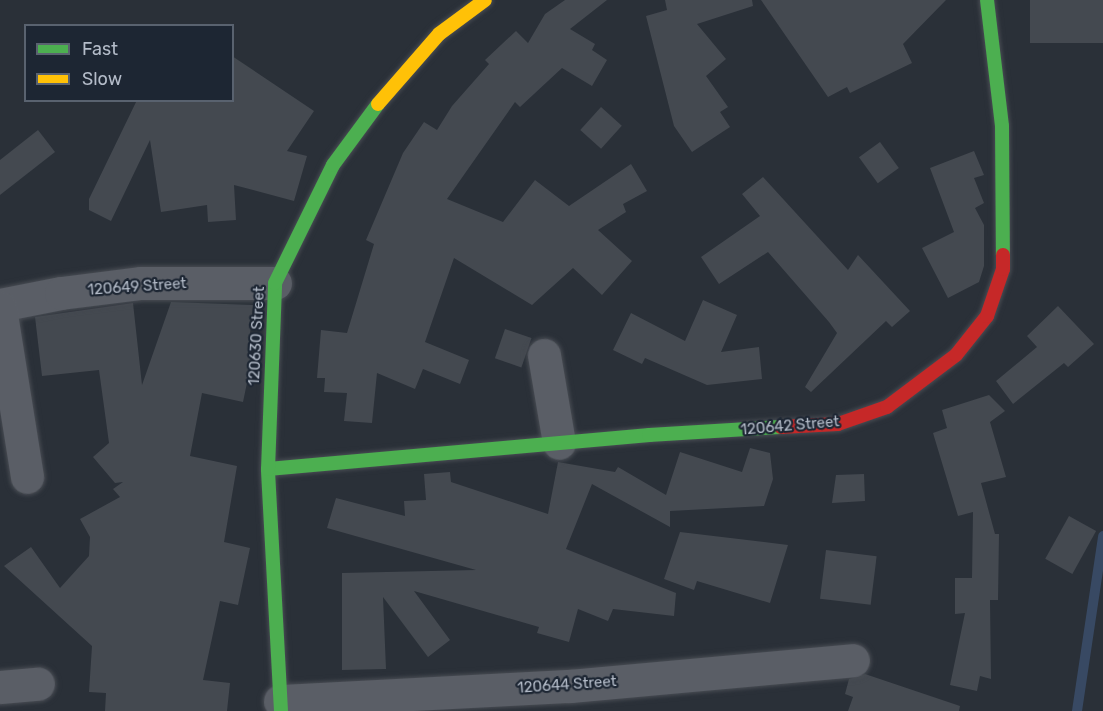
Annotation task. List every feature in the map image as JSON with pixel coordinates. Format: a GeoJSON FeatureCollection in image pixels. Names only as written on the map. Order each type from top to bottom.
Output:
{"type":"FeatureCollection","features":[{"type":"Feature","properties":{"kind":"street","name":"120630 Street"},"geometry":{"type":"LineString","coordinates":[[281,706],[268,470],[275,283],[333,165],[384,96],[439,34],[485,0]]}},
{"type":"Feature","properties":{"kind":"street","name":"120642 Street"},"geometry":{"type":"LineString","coordinates":[[268,470],[559,443],[838,424],[887,407],[956,355],[987,316],[1003,269],[1002,126],[987,0]]}},
{"type":"Feature","properties":{"kind":"street","name":"120649 Street"},"geometry":{"type":"LineString","coordinates":[[0,306],[61,293],[141,283],[275,283]]}},
{"type":"Feature","properties":{"kind":"street"},"geometry":{"type":"LineString","coordinates":[[0,306],[27,477]]}},
{"type":"Feature","properties":{"kind":"street"},"geometry":{"type":"LineString","coordinates":[[544,356],[559,443]]}},
{"type":"Feature","properties":{"kind":"street","name":"120644 Street"},"geometry":{"type":"LineString","coordinates":[[281,706],[570,686],[853,660]]}},
{"type":"Feature","properties":{"kind":"street"},"geometry":{"type":"LineString","coordinates":[[0,687],[38,684]]}},
{"type":"Feature","properties":{"kind":"building"},"geometry":{"type":"Polygon","coordinates":[[[565,0],[607,0],[570,29],[595,44],[592,50],[607,60],[592,86],[562,68],[520,107],[515,102],[447,199],[503,222],[535,180],[569,206],[631,164],[647,191],[623,204],[626,212],[598,230],[632,261],[602,295],[573,268],[532,305],[454,258],[425,342],[469,360],[460,384],[423,369],[415,389],[377,373],[372,423],[344,421],[347,393],[324,392],[325,378],[317,378],[321,330],[347,333],[374,244],[366,240],[403,153],[424,122],[437,130],[452,106],[489,64],[485,60],[516,31],[528,43],[545,14],[565,0]]]}},
{"type":"Feature","properties":{"kind":"building"},"geometry":{"type":"Polygon","coordinates":[[[665,0],[752,0],[753,6],[697,24],[726,59],[706,76],[728,107],[720,112],[730,127],[692,152],[674,126],[646,16],[667,10],[665,0]]]}},
{"type":"Feature","properties":{"kind":"building"},"geometry":{"type":"Polygon","coordinates":[[[761,0],[946,0],[903,44],[912,63],[850,93],[847,87],[828,97],[761,0]]]}},
{"type":"Feature","properties":{"kind":"building"},"geometry":{"type":"Polygon","coordinates":[[[1030,0],[1103,0],[1103,43],[1030,43],[1030,0]]]}},
{"type":"Feature","properties":{"kind":"building"},"geometry":{"type":"Polygon","coordinates":[[[234,57],[314,111],[287,151],[307,156],[294,201],[234,185],[236,220],[208,222],[207,205],[161,212],[150,140],[111,221],[89,210],[89,199],[136,102],[234,102],[234,57]]]}},
{"type":"Feature","properties":{"kind":"building"},"geometry":{"type":"Polygon","coordinates":[[[601,107],[622,126],[601,149],[580,130],[601,107]]]}},
{"type":"Feature","properties":{"kind":"building"},"geometry":{"type":"Polygon","coordinates":[[[38,130],[55,152],[0,195],[0,160],[38,130]]]}},
{"type":"Feature","properties":{"kind":"building"},"geometry":{"type":"Polygon","coordinates":[[[880,142],[899,168],[878,183],[859,157],[880,142]]]}},
{"type":"Feature","properties":{"kind":"building"},"geometry":{"type":"Polygon","coordinates":[[[974,151],[984,175],[974,178],[984,203],[975,208],[984,225],[984,266],[979,282],[948,298],[922,248],[954,232],[930,168],[974,151]]]}},
{"type":"Feature","properties":{"kind":"building"},"geometry":{"type":"Polygon","coordinates":[[[763,177],[848,270],[858,255],[910,311],[892,327],[886,321],[811,392],[805,387],[837,333],[829,322],[768,252],[719,284],[701,257],[760,216],[742,194],[763,177]]]}},
{"type":"Feature","properties":{"kind":"building"},"geometry":{"type":"Polygon","coordinates":[[[703,300],[737,315],[721,352],[759,347],[762,379],[707,385],[645,358],[642,364],[613,350],[631,313],[685,341],[703,300]]]}},
{"type":"Feature","properties":{"kind":"building"},"geometry":{"type":"Polygon","coordinates":[[[171,302],[253,305],[248,353],[253,354],[243,402],[202,393],[190,456],[237,466],[224,542],[250,548],[238,605],[220,601],[203,680],[230,683],[227,711],[105,711],[106,693],[89,692],[92,646],[4,566],[31,547],[60,588],[89,556],[90,537],[80,519],[120,497],[113,489],[123,482],[115,483],[93,457],[109,443],[99,370],[42,376],[35,317],[133,303],[142,385],[171,302]]]}},
{"type":"Feature","properties":{"kind":"building"},"geometry":{"type":"Polygon","coordinates":[[[1058,306],[1094,344],[1068,367],[1064,363],[1013,404],[996,381],[1037,347],[1027,336],[1058,306]]]}},
{"type":"Feature","properties":{"kind":"building"},"geometry":{"type":"Polygon","coordinates":[[[505,329],[531,338],[521,367],[495,358],[505,329]]]}},
{"type":"Feature","properties":{"kind":"building"},"geometry":{"type":"Polygon","coordinates":[[[989,395],[1005,411],[990,422],[1006,477],[981,483],[995,534],[999,534],[998,600],[990,600],[991,679],[980,676],[977,691],[950,685],[965,613],[955,614],[955,578],[972,578],[973,512],[958,516],[933,433],[947,428],[942,410],[989,395]]]}},
{"type":"Feature","properties":{"kind":"building"},"geometry":{"type":"Polygon","coordinates":[[[750,448],[770,453],[773,479],[764,506],[670,511],[670,527],[592,484],[566,549],[676,593],[674,616],[613,609],[608,621],[578,609],[569,642],[537,633],[539,627],[414,591],[450,640],[428,657],[383,597],[386,669],[342,670],[342,573],[476,570],[327,528],[336,498],[405,516],[404,501],[426,500],[424,474],[450,472],[451,482],[548,514],[558,462],[615,472],[618,467],[666,495],[680,452],[742,472],[750,448]]]}},
{"type":"Feature","properties":{"kind":"building"},"geometry":{"type":"Polygon","coordinates":[[[864,474],[865,501],[832,503],[836,475],[864,474]]]}},
{"type":"Feature","properties":{"kind":"building"},"geometry":{"type":"Polygon","coordinates":[[[1069,516],[1096,531],[1072,574],[1045,559],[1069,516]]]}},
{"type":"Feature","properties":{"kind":"building"},"geometry":{"type":"Polygon","coordinates":[[[680,532],[788,545],[770,603],[697,581],[694,590],[664,579],[680,532]]]}},
{"type":"Feature","properties":{"kind":"building"},"geometry":{"type":"Polygon","coordinates":[[[826,550],[877,556],[871,605],[820,599],[826,550]]]}},
{"type":"Feature","properties":{"kind":"building"},"geometry":{"type":"Polygon","coordinates":[[[865,674],[960,706],[959,711],[848,711],[853,697],[845,694],[849,679],[865,674]]]}},
{"type":"Feature","properties":{"kind":"waterway"},"geometry":{"type":"LineString","coordinates":[[1077,711],[1103,536]]}},
{"type":"Feature","properties":{"kind":"traffic: fast"},"geometry":{"type":"LineString","coordinates":[[987,0],[1002,126],[1003,255]]}},
{"type":"Feature","properties":{"kind":"traffic: fast"},"geometry":{"type":"LineString","coordinates":[[281,711],[268,469],[275,283],[333,165],[378,104]]}},
{"type":"Feature","properties":{"kind":"traffic: fast"},"geometry":{"type":"LineString","coordinates":[[268,469],[649,435],[781,427]]}},
{"type":"Feature","properties":{"kind":"traffic: slow"},"geometry":{"type":"LineString","coordinates":[[378,104],[439,34],[485,0]]}},
{"type":"Feature","properties":{"kind":"traffic: jam"},"geometry":{"type":"LineString","coordinates":[[781,427],[838,424],[887,407],[956,355],[987,316],[1003,269],[1003,255]]}}]}
